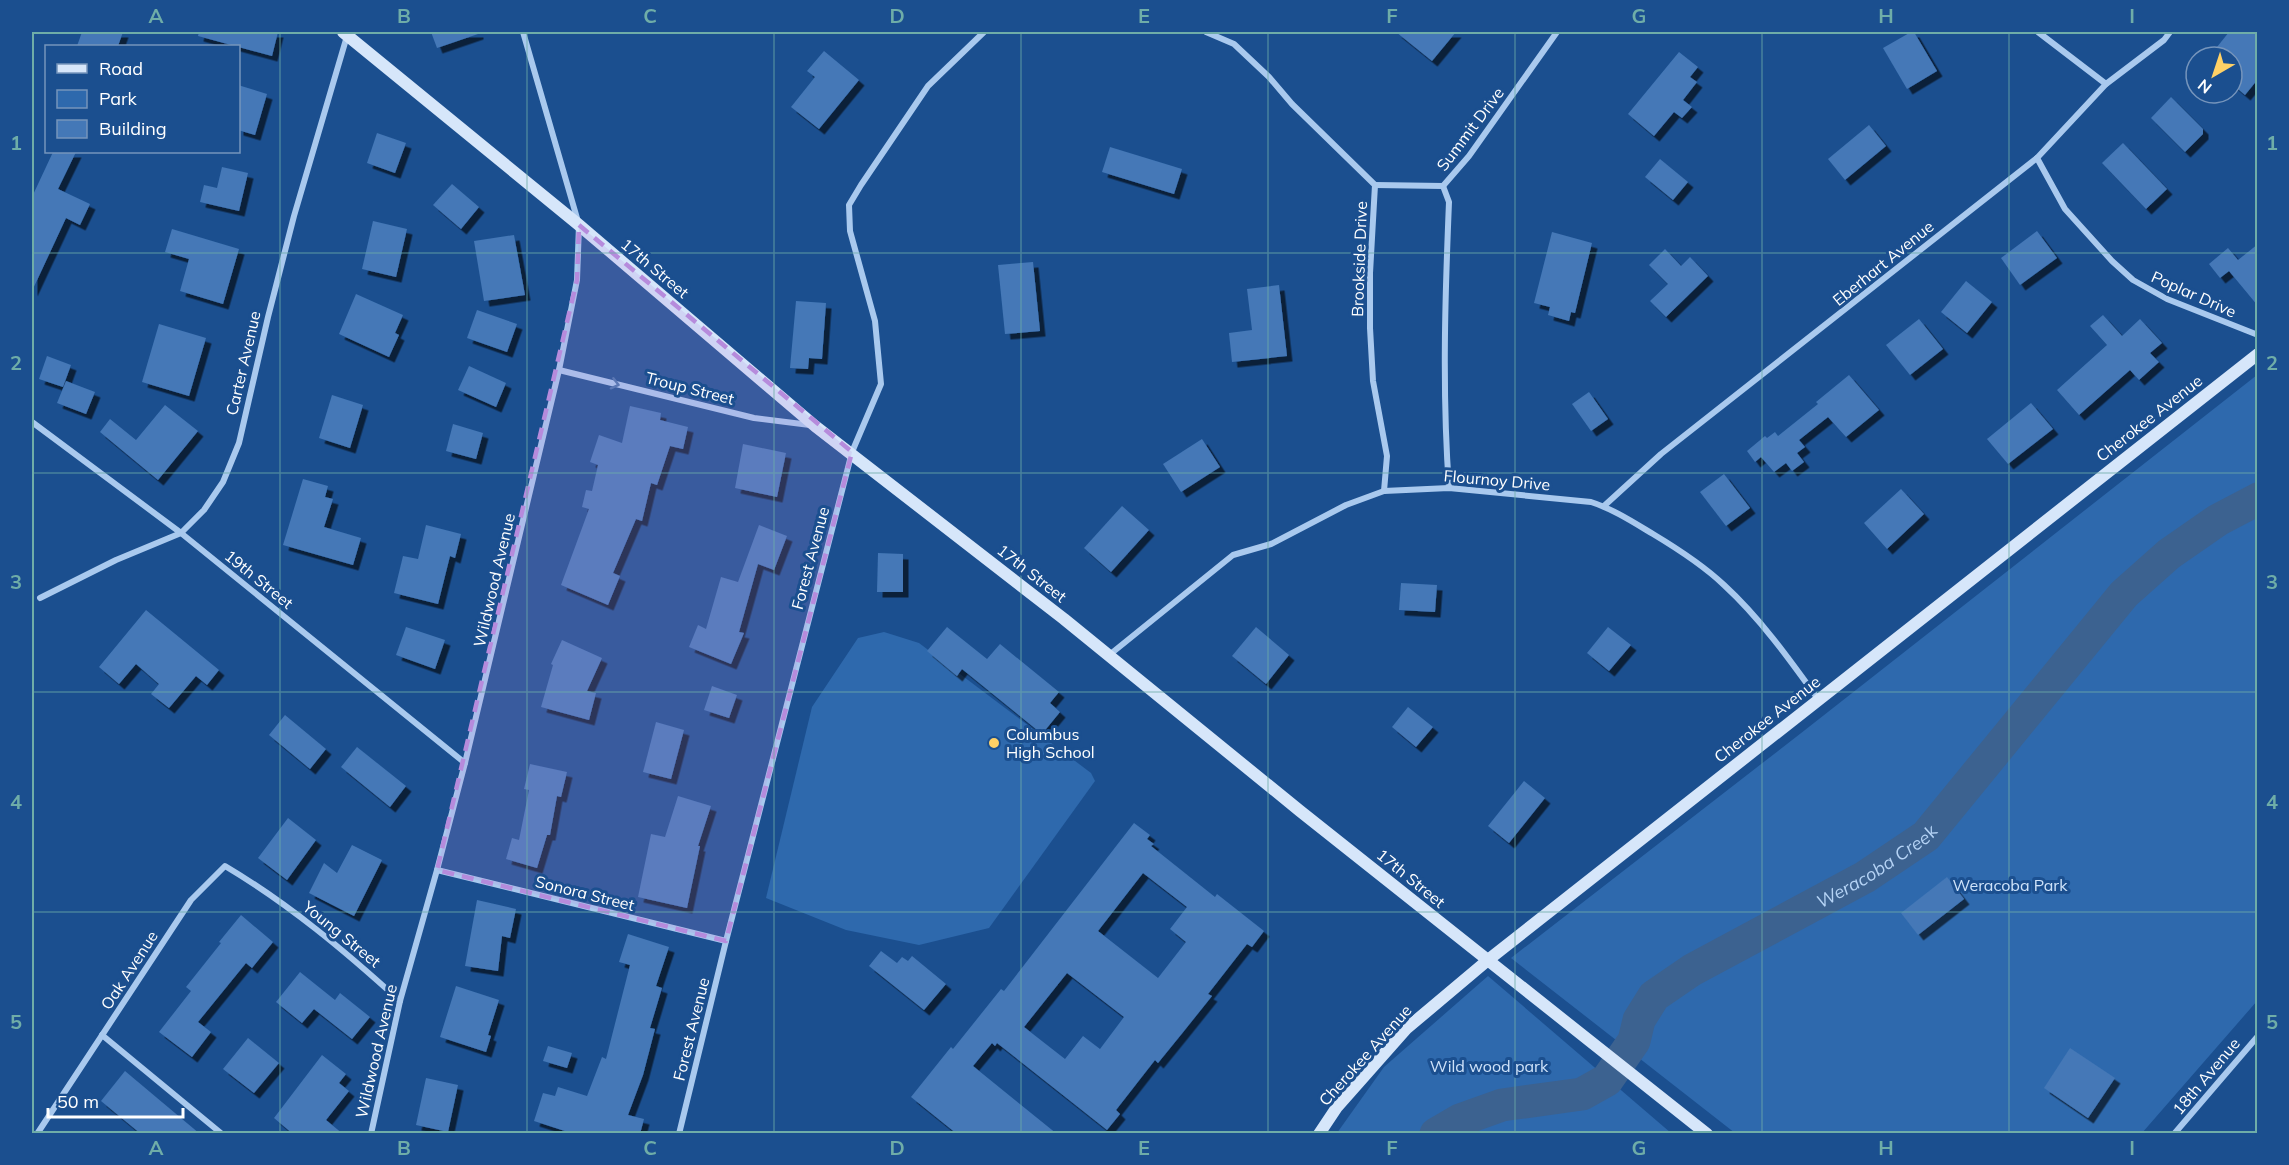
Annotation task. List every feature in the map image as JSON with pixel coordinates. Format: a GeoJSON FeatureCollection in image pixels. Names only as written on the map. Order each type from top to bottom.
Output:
{"type":"FeatureCollection","features":[{"type":"Feature","properties":{"kind":"street","name":"Wildwood Avenue"},"geometry":{"type":"LineString","coordinates":[[371,1134],[400,1001],[465,763],[559,370],[577,280],[579,225],[523,32]]}},
{"type":"Feature","properties":{"kind":"street","name":"Forest Avenue"},"geometry":{"type":"LineString","coordinates":[[679,1134],[726,941],[852,452],[881,384],[875,321],[850,231],[849,205],[928,86],[984,32]]}},
{"type":"Feature","properties":{"kind":"street","name":"Brookside Drive"},"geometry":{"type":"LineString","coordinates":[[1206,32],[1234,44],[1269,77],[1292,105],[1375,185],[1370,273],[1370,328],[1373,381],[1387,456],[1384,491]]}},
{"type":"Feature","properties":{"kind":"street","name":"Summit Drive"},"geometry":{"type":"LineString","coordinates":[[1375,185],[1443,186],[1469,156],[1557,32]]}},
{"type":"Feature","properties":{"kind":"street"},"geometry":{"type":"LineString","coordinates":[[2037,32],[2106,84]]}},
{"type":"Feature","properties":{"kind":"street","name":"Eberhart Avenue"},"geometry":{"type":"LineString","coordinates":[[1604,506],[1661,454],[2037,158],[2106,84],[2170,32]]}},
{"type":"Feature","properties":{"kind":"street","name":"17th Street"},"geometry":{"type":"LineString","coordinates":[[345,33],[579,225],[816,426],[1064,619],[1707,1134]]}},
{"type":"Feature","properties":{"kind":"street","name":"Carter Avenue"},"geometry":{"type":"LineString","coordinates":[[40,598],[116,560],[181,533],[204,510],[223,482],[239,443],[291,227],[345,33]]}},
{"type":"Feature","properties":{"kind":"street","name":"Poplar Drive"},"geometry":{"type":"LineString","coordinates":[[2037,158],[2065,209],[2112,261],[2133,280],[2167,299],[2258,335]]}},
{"type":"Feature","properties":{"kind":"street"},"geometry":{"type":"LineString","coordinates":[[1443,186],[1449,202],[1443,330],[1449,488]]}},
{"type":"Feature","properties":{"kind":"street","name":"Cherokee Avenue"},"geometry":{"type":"LineString","coordinates":[[1319,1134],[1337,1107],[1406,1029],[1488,960],[2258,354]]}},
{"type":"Feature","properties":{"kind":"street","name":"Troup Street"},"geometry":{"type":"LineString","coordinates":[[559,370],[754,418],[816,426]]}},
{"type":"Feature","properties":{"kind":"street","name":"19th Street"},"geometry":{"type":"LineString","coordinates":[[32,422],[181,533],[465,763]]}},
{"type":"Feature","properties":{"kind":"street","name":"Flournoy Drive"},"geometry":{"type":"LineString","coordinates":[[1108,656],[1233,555],[1271,544],[1346,506],[1384,491],[1449,488],[1591,502],[1604,506],[1688,556],[1725,585],[1788,658],[1819,700]]}},
{"type":"Feature","properties":{"kind":"street","name":"Oak Avenue"},"geometry":{"type":"LineString","coordinates":[[37,1134],[190,900],[225,866],[264,891]]}},
{"type":"Feature","properties":{"kind":"street","name":"Sonora Street"},"geometry":{"type":"LineString","coordinates":[[437,870],[726,941]]}},
{"type":"Feature","properties":{"kind":"street","name":"Young Street"},"geometry":{"type":"LineString","coordinates":[[264,891],[334,941],[400,1001]]}},
{"type":"Feature","properties":{"kind":"street"},"geometry":{"type":"LineString","coordinates":[[102,1035],[222,1134]]}},
{"type":"Feature","properties":{"kind":"street","name":"18th Avenue"},"geometry":{"type":"LineString","coordinates":[[2174,1134],[2258,1036]]}},
{"type":"Feature","properties":{"kind":"highlighted area"},"geometry":{"type":"Polygon","coordinates":[[[579,225],[852,452],[726,941],[437,870],[577,280],[579,225]]]}},
{"type":"Feature","properties":{"kind":"green space","name":"Weracoba Park"},"geometry":{"type":"Polygon","coordinates":[[[2257,375],[2257,1001],[2142,1133],[1735,1133],[1511,958],[1805,730],[2257,375]]]}},
{"type":"Feature","properties":{"kind":"green space"},"geometry":{"type":"Polygon","coordinates":[[[884,632],[919,643],[1091,773],[1095,781],[989,928],[919,945],[846,930],[766,898],[812,707],[858,638],[884,632]]]}},
{"type":"Feature","properties":{"kind":"green space","name":"Wild wood park"},"geometry":{"type":"Polygon","coordinates":[[[1488,976],[1671,1133],[1337,1133],[1384,1067],[1488,976]]]}},
{"type":"Feature","properties":{"kind":"building"},"geometry":{"type":"Polygon","coordinates":[[[82,32],[123,32],[118,45],[77,45],[82,32]]]}},
{"type":"Feature","properties":{"kind":"building"},"geometry":{"type":"Polygon","coordinates":[[[199,32],[278,32],[272,56],[240,47],[240,45],[231,45],[198,36],[199,32]]]}},
{"type":"Feature","properties":{"kind":"building"},"geometry":{"type":"Polygon","coordinates":[[[431,32],[478,32],[478,34],[437,48],[431,32]]]}},
{"type":"Feature","properties":{"kind":"building"},"geometry":{"type":"Polygon","coordinates":[[[1396,32],[1456,32],[1432,61],[1396,32]]]}},
{"type":"Feature","properties":{"kind":"building"},"geometry":{"type":"Polygon","coordinates":[[[1914,32],[1937,71],[1907,89],[1883,48],[1914,32]]]}},
{"type":"Feature","properties":{"kind":"building"},"geometry":{"type":"Polygon","coordinates":[[[2229,32],[2258,32],[2258,79],[2245,95],[2244,45],[2219,45],[2229,32]]]}},
{"type":"Feature","properties":{"kind":"building"},"geometry":{"type":"Polygon","coordinates":[[[824,51],[859,80],[819,129],[791,107],[815,77],[807,71],[824,51]]]}},
{"type":"Feature","properties":{"kind":"building"},"geometry":{"type":"Polygon","coordinates":[[[1679,52],[1698,67],[1690,77],[1697,82],[1683,100],[1692,107],[1682,118],[1674,112],[1654,136],[1628,114],[1679,52]]]}},
{"type":"Feature","properties":{"kind":"building"},"geometry":{"type":"Polygon","coordinates":[[[240,86],[267,94],[255,135],[240,131],[240,86]]]}},
{"type":"Feature","properties":{"kind":"building"},"geometry":{"type":"Polygon","coordinates":[[[2171,97],[2203,129],[2203,134],[2185,152],[2151,118],[2171,97]]]}},
{"type":"Feature","properties":{"kind":"building"},"geometry":{"type":"Polygon","coordinates":[[[1869,125],[1886,146],[1845,180],[1828,159],[1869,125]]]}},
{"type":"Feature","properties":{"kind":"building"},"geometry":{"type":"Polygon","coordinates":[[[377,133],[406,143],[395,173],[367,163],[377,133]]]}},
{"type":"Feature","properties":{"kind":"building"},"geometry":{"type":"Polygon","coordinates":[[[2123,143],[2167,189],[2146,209],[2102,163],[2123,143]]]}},
{"type":"Feature","properties":{"kind":"building"},"geometry":{"type":"Polygon","coordinates":[[[1110,147],[1182,169],[1174,194],[1102,172],[1110,147]]]}},
{"type":"Feature","properties":{"kind":"building"},"geometry":{"type":"Polygon","coordinates":[[[53,153],[76,153],[58,189],[90,204],[80,225],[66,218],[32,291],[32,197],[53,153]]]}},
{"type":"Feature","properties":{"kind":"building"},"geometry":{"type":"Polygon","coordinates":[[[1660,159],[1688,182],[1673,200],[1645,177],[1660,159]]]}},
{"type":"Feature","properties":{"kind":"building"},"geometry":{"type":"Polygon","coordinates":[[[222,167],[248,173],[239,211],[200,202],[204,185],[217,188],[222,167]]]}},
{"type":"Feature","properties":{"kind":"building"},"geometry":{"type":"Polygon","coordinates":[[[452,184],[479,207],[461,229],[433,205],[452,184]]]}},
{"type":"Feature","properties":{"kind":"building"},"geometry":{"type":"Polygon","coordinates":[[[373,221],[407,229],[396,277],[362,269],[373,221]]]}},
{"type":"Feature","properties":{"kind":"building"},"geometry":{"type":"Polygon","coordinates":[[[172,229],[239,249],[223,304],[180,291],[189,259],[165,252],[172,229]]]}},
{"type":"Feature","properties":{"kind":"building"},"geometry":{"type":"Polygon","coordinates":[[[2037,231],[2057,258],[2020,285],[2001,258],[2037,231]]]}},
{"type":"Feature","properties":{"kind":"building"},"geometry":{"type":"Polygon","coordinates":[[[1552,232],[1592,243],[1575,313],[1571,312],[1569,321],[1548,315],[1550,307],[1534,303],[1552,232]]]}},
{"type":"Feature","properties":{"kind":"building"},"geometry":{"type":"Polygon","coordinates":[[[514,235],[525,295],[484,301],[474,241],[514,235]]]}},
{"type":"Feature","properties":{"kind":"building"},"geometry":{"type":"Polygon","coordinates":[[[2258,244],[2258,306],[2229,271],[2220,278],[2209,264],[2228,248],[2238,260],[2258,244]]]}},
{"type":"Feature","properties":{"kind":"building"},"geometry":{"type":"Polygon","coordinates":[[[1665,249],[1681,266],[1690,257],[1708,276],[1666,317],[1650,301],[1668,284],[1649,265],[1665,249]]]}},
{"type":"Feature","properties":{"kind":"building"},"geometry":{"type":"Polygon","coordinates":[[[1033,262],[1040,331],[1005,334],[998,265],[1033,262]]]}},
{"type":"Feature","properties":{"kind":"building"},"geometry":{"type":"Polygon","coordinates":[[[1966,281],[1992,302],[1967,333],[1941,312],[1966,281]]]}},
{"type":"Feature","properties":{"kind":"building"},"geometry":{"type":"Polygon","coordinates":[[[1279,285],[1287,356],[1232,362],[1229,333],[1252,330],[1247,289],[1279,285]]]}},
{"type":"Feature","properties":{"kind":"building"},"geometry":{"type":"Polygon","coordinates":[[[356,294],[403,315],[395,333],[399,335],[389,357],[339,334],[356,294]]]}},
{"type":"Feature","properties":{"kind":"building"},"geometry":{"type":"Polygon","coordinates":[[[796,301],[826,303],[822,359],[809,358],[808,369],[790,368],[796,301]]]}},
{"type":"Feature","properties":{"kind":"building"},"geometry":{"type":"Polygon","coordinates":[[[477,310],[517,324],[507,352],[467,338],[477,310]]]}},
{"type":"Feature","properties":{"kind":"building"},"geometry":{"type":"Polygon","coordinates":[[[2103,315],[2122,336],[2140,319],[2162,343],[2150,353],[2159,362],[2139,380],[2130,370],[2079,415],[2057,390],[2107,345],[2090,326],[2103,315]]]}},
{"type":"Feature","properties":{"kind":"building"},"geometry":{"type":"Polygon","coordinates":[[[1919,319],[1943,349],[1910,375],[1886,345],[1919,319]]]}},
{"type":"Feature","properties":{"kind":"building"},"geometry":{"type":"Polygon","coordinates":[[[159,324],[206,338],[189,396],[142,382],[159,324]]]}},
{"type":"Feature","properties":{"kind":"building"},"geometry":{"type":"Polygon","coordinates":[[[47,356],[71,365],[63,387],[39,379],[47,356]]]}},
{"type":"Feature","properties":{"kind":"building"},"geometry":{"type":"Polygon","coordinates":[[[469,366],[506,383],[496,407],[458,390],[469,366]]]}},
{"type":"Feature","properties":{"kind":"building"},"geometry":{"type":"Polygon","coordinates":[[[1849,375],[1879,410],[1846,437],[1828,417],[1799,440],[1805,447],[1797,453],[1804,462],[1792,471],[1786,463],[1774,472],[1761,457],[1755,462],[1747,451],[1765,436],[1767,438],[1775,432],[1778,436],[1849,375]]]}},
{"type":"Feature","properties":{"kind":"building"},"geometry":{"type":"Polygon","coordinates":[[[66,381],[95,392],[86,414],[57,403],[66,381]]]}},
{"type":"Feature","properties":{"kind":"building"},"geometry":{"type":"Polygon","coordinates":[[[1589,392],[1608,419],[1591,431],[1572,404],[1589,392]]]}},
{"type":"Feature","properties":{"kind":"building"},"geometry":{"type":"Polygon","coordinates":[[[332,395],[363,405],[350,448],[319,438],[332,395]]]}},
{"type":"Feature","properties":{"kind":"building"},"geometry":{"type":"Polygon","coordinates":[[[2031,403],[2053,429],[2008,464],[1987,439],[2031,403]]]}},
{"type":"Feature","properties":{"kind":"building"},"geometry":{"type":"Polygon","coordinates":[[[165,405],[198,431],[158,480],[100,432],[110,419],[136,440],[165,405]]]}},
{"type":"Feature","properties":{"kind":"building"},"geometry":{"type":"Polygon","coordinates":[[[630,406],[661,413],[660,420],[688,427],[683,449],[670,446],[657,485],[651,483],[642,521],[636,519],[613,573],[620,576],[608,605],[561,585],[589,509],[582,507],[586,490],[592,491],[598,465],[590,462],[599,435],[622,443],[630,406]]]}},
{"type":"Feature","properties":{"kind":"building"},"geometry":{"type":"Polygon","coordinates":[[[453,424],[483,433],[476,459],[446,451],[453,424]]]}},
{"type":"Feature","properties":{"kind":"building"},"geometry":{"type":"Polygon","coordinates":[[[1202,439],[1220,467],[1181,492],[1163,464],[1202,439]]]}},
{"type":"Feature","properties":{"kind":"building"},"geometry":{"type":"Polygon","coordinates":[[[743,444],[786,453],[777,497],[735,488],[743,444]]]}},
{"type":"Feature","properties":{"kind":"building"},"geometry":{"type":"Polygon","coordinates":[[[1724,474],[1750,508],[1726,526],[1700,492],[1724,474]]]}},
{"type":"Feature","properties":{"kind":"building"},"geometry":{"type":"Polygon","coordinates":[[[303,479],[328,486],[325,497],[333,499],[324,527],[361,538],[353,565],[283,545],[303,479]]]}},
{"type":"Feature","properties":{"kind":"building"},"geometry":{"type":"Polygon","coordinates":[[[1901,489],[1924,514],[1887,549],[1864,523],[1901,489]]]}},
{"type":"Feature","properties":{"kind":"building"},"geometry":{"type":"Polygon","coordinates":[[[1122,506],[1149,530],[1111,572],[1084,548],[1122,506]]]}},
{"type":"Feature","properties":{"kind":"building"},"geometry":{"type":"Polygon","coordinates":[[[426,525],[461,534],[455,558],[450,556],[438,604],[394,593],[403,556],[418,559],[426,525]]]}},
{"type":"Feature","properties":{"kind":"building"},"geometry":{"type":"Polygon","coordinates":[[[759,525],[787,536],[774,570],[758,564],[739,632],[744,633],[731,664],[689,647],[698,625],[706,629],[721,577],[738,582],[759,525]]]}},
{"type":"Feature","properties":{"kind":"building"},"geometry":{"type":"Polygon","coordinates":[[[878,553],[903,554],[903,592],[877,592],[878,553]]]}},
{"type":"Feature","properties":{"kind":"building"},"geometry":{"type":"Polygon","coordinates":[[[1401,583],[1437,585],[1435,612],[1399,610],[1401,583]]]}},
{"type":"Feature","properties":{"kind":"building"},"geometry":{"type":"Polygon","coordinates":[[[146,610],[219,670],[207,685],[196,676],[169,708],[151,694],[159,684],[136,664],[119,684],[99,667],[146,610]]]}},
{"type":"Feature","properties":{"kind":"building"},"geometry":{"type":"Polygon","coordinates":[[[406,627],[445,640],[435,669],[396,655],[406,627]]]}},
{"type":"Feature","properties":{"kind":"building"},"geometry":{"type":"Polygon","coordinates":[[[947,627],[987,659],[1000,644],[1059,692],[1050,703],[1060,712],[1042,734],[962,669],[957,676],[927,651],[947,627]]]}},
{"type":"Feature","properties":{"kind":"building"},"geometry":{"type":"Polygon","coordinates":[[[1256,627],[1289,655],[1266,684],[1232,656],[1256,627]]]}},
{"type":"Feature","properties":{"kind":"building"},"geometry":{"type":"Polygon","coordinates":[[[1608,627],[1631,645],[1609,671],[1587,653],[1608,627]]]}},
{"type":"Feature","properties":{"kind":"building"},"geometry":{"type":"Polygon","coordinates":[[[562,640],[602,658],[587,691],[596,693],[589,720],[541,707],[553,665],[551,664],[562,640]]]}},
{"type":"Feature","properties":{"kind":"building"},"geometry":{"type":"Polygon","coordinates":[[[712,686],[737,695],[729,718],[704,710],[712,686]]]}},
{"type":"Feature","properties":{"kind":"building"},"geometry":{"type":"Polygon","coordinates":[[[1408,707],[1433,727],[1416,747],[1392,727],[1408,707]]]}},
{"type":"Feature","properties":{"kind":"building"},"geometry":{"type":"Polygon","coordinates":[[[285,715],[326,749],[310,769],[269,735],[285,715]]]}},
{"type":"Feature","properties":{"kind":"building"},"geometry":{"type":"Polygon","coordinates":[[[656,722],[684,730],[671,779],[643,772],[656,722]]]}},
{"type":"Feature","properties":{"kind":"building"},"geometry":{"type":"Polygon","coordinates":[[[357,747],[406,786],[390,807],[341,767],[357,747]]]}},
{"type":"Feature","properties":{"kind":"building"},"geometry":{"type":"Polygon","coordinates":[[[530,764],[567,772],[561,797],[557,796],[550,835],[547,835],[537,868],[506,859],[512,838],[519,840],[529,790],[524,789],[530,764]]]}},
{"type":"Feature","properties":{"kind":"building"},"geometry":{"type":"Polygon","coordinates":[[[1524,781],[1545,798],[1509,843],[1488,826],[1524,781]]]}},
{"type":"Feature","properties":{"kind":"building"},"geometry":{"type":"Polygon","coordinates":[[[678,796],[711,806],[698,846],[700,846],[687,908],[638,897],[651,834],[665,837],[678,796]]]}},
{"type":"Feature","properties":{"kind":"building"},"geometry":{"type":"Polygon","coordinates":[[[288,818],[316,840],[287,880],[258,858],[288,818]]]}},
{"type":"Feature","properties":{"kind":"building"},"geometry":{"type":"Polygon","coordinates":[[[1134,823],[1150,835],[1147,839],[1154,844],[1151,846],[1215,897],[1217,894],[1264,931],[1252,947],[1247,944],[1208,994],[1212,996],[1158,1063],[1155,1060],[1116,1110],[1120,1114],[1107,1130],[997,1043],[995,1046],[992,1043],[973,1066],[1057,1134],[957,1134],[911,1097],[1001,989],[1004,991],[1134,823]],[[1143,873],[1098,931],[1158,978],[1186,942],[1170,929],[1187,907],[1143,873]],[[1067,973],[1024,1027],[1065,1059],[1083,1036],[1100,1049],[1124,1017],[1067,973]]]}},
{"type":"Feature","properties":{"kind":"building"},"geometry":{"type":"Polygon","coordinates":[[[352,845],[382,860],[354,916],[309,893],[324,863],[337,873],[352,845]]]}},
{"type":"Feature","properties":{"kind":"building"},"geometry":{"type":"Polygon","coordinates":[[[1947,877],[1964,899],[1918,935],[1901,913],[1947,877]]]}},
{"type":"Feature","properties":{"kind":"building"},"geometry":{"type":"Polygon","coordinates":[[[477,900],[516,909],[510,938],[502,936],[498,971],[465,966],[477,900]]]}},
{"type":"Feature","properties":{"kind":"building"},"geometry":{"type":"Polygon","coordinates":[[[241,915],[273,942],[252,968],[246,963],[198,1022],[211,1032],[192,1057],[159,1032],[191,991],[186,987],[241,915]]]}},
{"type":"Feature","properties":{"kind":"building"},"geometry":{"type":"Polygon","coordinates":[[[628,934],[669,947],[656,986],[662,988],[650,1028],[655,1029],[643,1075],[628,1115],[644,1119],[640,1134],[574,1134],[534,1121],[543,1093],[555,1096],[558,1087],[587,1096],[602,1057],[606,1059],[630,965],[619,962],[628,934]]]}},
{"type":"Feature","properties":{"kind":"building"},"geometry":{"type":"Polygon","coordinates":[[[881,951],[897,963],[902,957],[908,961],[912,956],[946,984],[924,1010],[869,966],[881,951]]]}},
{"type":"Feature","properties":{"kind":"building"},"geometry":{"type":"Polygon","coordinates":[[[300,972],[335,1000],[340,993],[370,1017],[352,1039],[314,1009],[302,1023],[276,1002],[300,972]]]}},
{"type":"Feature","properties":{"kind":"building"},"geometry":{"type":"Polygon","coordinates":[[[456,986],[499,1000],[488,1035],[491,1036],[486,1052],[440,1037],[456,986]]]}},
{"type":"Feature","properties":{"kind":"building"},"geometry":{"type":"Polygon","coordinates":[[[248,1038],[279,1063],[254,1093],[223,1069],[248,1038]]]}},
{"type":"Feature","properties":{"kind":"building"},"geometry":{"type":"Polygon","coordinates":[[[548,1046],[572,1053],[567,1068],[543,1061],[548,1046]]]}},
{"type":"Feature","properties":{"kind":"building"},"geometry":{"type":"Polygon","coordinates":[[[2070,1048],[2115,1078],[2088,1118],[2044,1088],[2070,1048]]]}},
{"type":"Feature","properties":{"kind":"building"},"geometry":{"type":"Polygon","coordinates":[[[322,1055],[346,1074],[339,1083],[349,1091],[326,1120],[343,1134],[293,1134],[274,1118],[322,1055]]]}},
{"type":"Feature","properties":{"kind":"building"},"geometry":{"type":"Polygon","coordinates":[[[125,1071],[200,1134],[141,1134],[101,1101],[125,1071]]]}},
{"type":"Feature","properties":{"kind":"building"},"geometry":{"type":"Polygon","coordinates":[[[426,1078],[458,1085],[448,1132],[416,1125],[426,1078]]]}},
{"type":"Feature","properties":{"kind":"waterway","name":"Weracoba Creek"},"geometry":{"type":"LineString","coordinates":[[1436,1134],[1460,1120],[1502,1105],[1582,1094],[1607,1080],[1634,1041],[1639,1020],[1654,996],[1692,970],[1865,877],[1926,836],[2124,594],[2169,554],[2218,520],[2258,499]]}},
{"type":"Feature","properties":{"kind":"place","name":"Columbus High School"},"geometry":{"type":"Point","coordinates":[994,743]}}]}
